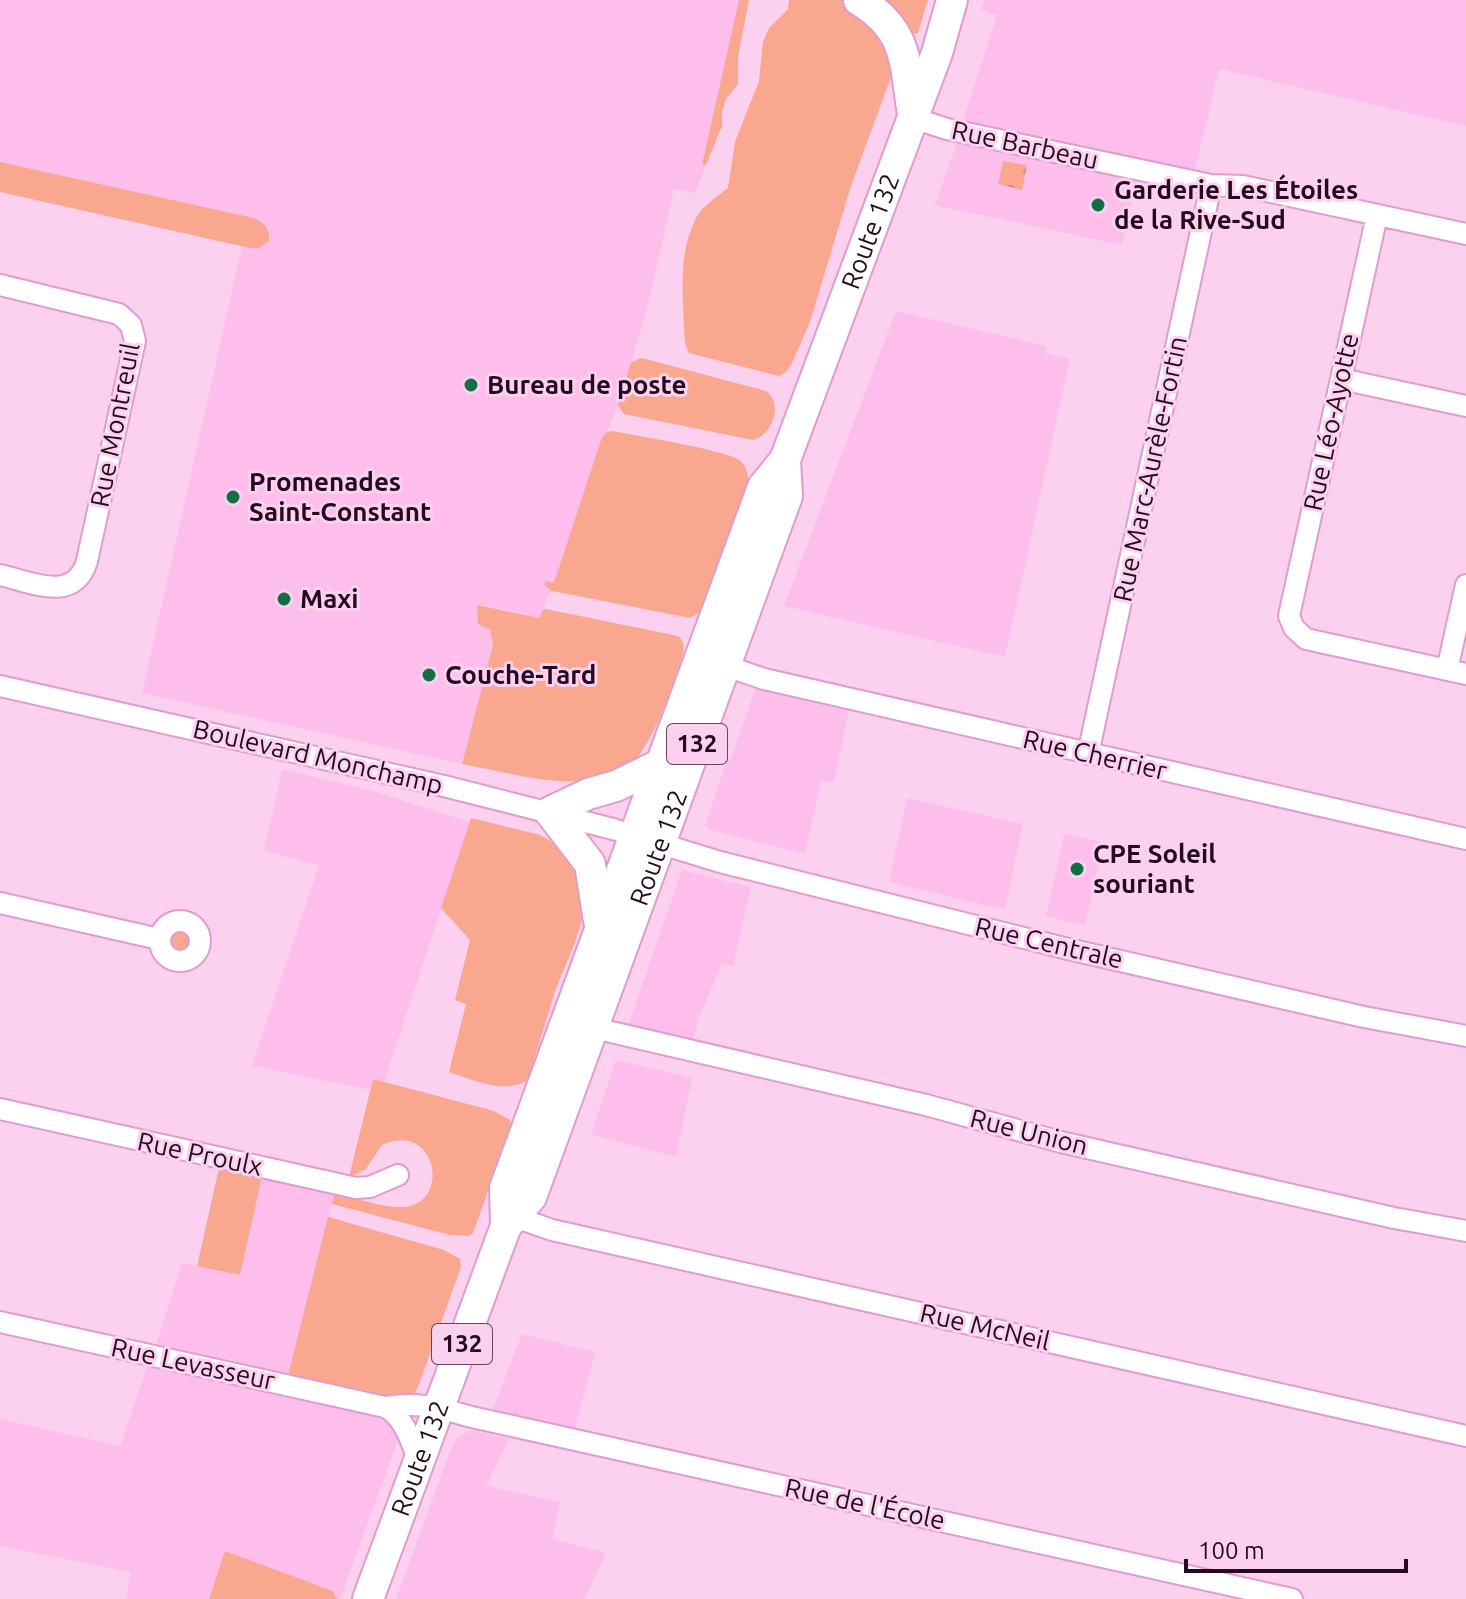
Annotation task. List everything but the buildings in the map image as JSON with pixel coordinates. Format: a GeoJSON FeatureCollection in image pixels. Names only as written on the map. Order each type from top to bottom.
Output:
{"type":"FeatureCollection","features":[{"type":"Feature","properties":{"kind":"highway"},"geometry":{"type":"LineString","coordinates":[[859,0],[886,19],[900,42],[913,118]]}},
{"type":"Feature","properties":{"kind":"highway","name":"Route 132"},"geometry":{"type":"LineString","coordinates":[[508,1219],[531,1197],[594,1028],[648,840],[659,765],[763,487],[785,460],[937,53],[952,0]]}},
{"type":"Feature","properties":{"kind":"highway","name":"132"},"geometry":{"type":"LineString","coordinates":[[937,53],[960,0]]}},
{"type":"Feature","properties":{"kind":"highway","name":"Route 132"},"geometry":{"type":"LineString","coordinates":[[368,1599],[508,1219],[505,1188],[600,927],[648,840],[726,666],[787,496],[785,460]]}},
{"type":"Feature","properties":{"kind":"highway"},"geometry":{"type":"LineString","coordinates":[[600,927],[590,864],[550,812],[659,765]]}},
{"type":"Feature","properties":{"kind":"street","name":"Rue Barbeau"},"geometry":{"type":"LineString","coordinates":[[913,118],[947,129],[1211,185],[1233,184],[1466,234]]}},
{"type":"Feature","properties":{"kind":"street","name":"Rue Marc-Aurèle-Fortin"},"geometry":{"type":"LineString","coordinates":[[1088,754],[1211,185]]}},
{"type":"Feature","properties":{"kind":"street","name":"Rue Léo-Ayotte"},"geometry":{"type":"LineString","coordinates":[[1377,215],[1289,616],[1294,628],[1312,641],[1456,672]]}},
{"type":"Feature","properties":{"kind":"street","name":"Rue Montreuil"},"geometry":{"type":"LineString","coordinates":[[0,285],[119,314],[131,325],[135,341],[87,561],[80,577],[74,583],[60,587],[0,575]]}},
{"type":"Feature","properties":{"kind":"street"},"geometry":{"type":"LineString","coordinates":[[1341,379],[1466,406]]}},
{"type":"Feature","properties":{"kind":"street"},"geometry":{"type":"LineString","coordinates":[[1456,672],[1466,585]]}},
{"type":"Feature","properties":{"kind":"street","name":"Rue Cherrier"},"geometry":{"type":"LineString","coordinates":[[726,666],[764,679],[1466,839]]}},
{"type":"Feature","properties":{"kind":"street","name":"Boulevard Monchamp"},"geometry":{"type":"LineString","coordinates":[[0,686],[397,775],[550,812],[648,840]]}},
{"type":"Feature","properties":{"kind":"street","name":"Rue Centrale"},"geometry":{"type":"LineString","coordinates":[[648,840],[720,862],[1064,948],[1364,1017],[1466,1036]]}},
{"type":"Feature","properties":{"kind":"street"},"geometry":{"type":"LineString","coordinates":[[0,903],[159,939]]}},
{"type":"Feature","properties":{"kind":"street","name":"Rue Union"},"geometry":{"type":"LineString","coordinates":[[594,1028],[926,1105],[1061,1142],[1394,1218],[1466,1231]]}},
{"type":"Feature","properties":{"kind":"street","name":"Rue Proulx"},"geometry":{"type":"LineString","coordinates":[[0,1109],[356,1188],[370,1187],[398,1175]]}},
{"type":"Feature","properties":{"kind":"street","name":"Rue McNeil"},"geometry":{"type":"LineString","coordinates":[[508,1219],[1466,1436]]}},
{"type":"Feature","properties":{"kind":"street","name":"Rue Levasseur"},"geometry":{"type":"LineString","coordinates":[[0,1322],[385,1407],[412,1404],[439,1406]]}},
{"type":"Feature","properties":{"kind":"street","name":"Rue de l'École"},"geometry":{"type":"LineString","coordinates":[[439,1406],[476,1418],[1292,1599]]}},
{"type":"Feature","properties":{"kind":"street"},"geometry":{"type":"LineString","coordinates":[[385,1407],[401,1420],[419,1462]]}},
{"type":"Feature","properties":{"kind":"shaded area"},"geometry":{"type":"Polygon","coordinates":[[[0,0],[739,0],[702,163],[706,165],[695,193],[674,189],[648,306],[618,405],[602,437],[552,591],[540,618],[479,604],[486,626],[493,635],[493,645],[462,764],[142,693],[242,246],[250,248],[254,218],[0,162],[0,0]]]}},
{"type":"Feature","properties":{"kind":"shaded area"},"geometry":{"type":"Polygon","coordinates":[[[985,0],[1466,0],[1466,126],[1219,69],[1195,170],[963,121],[997,15],[981,10],[985,0]]]}},
{"type":"Feature","properties":{"kind":"shaded area"},"geometry":{"type":"Polygon","coordinates":[[[957,142],[1137,179],[1122,245],[935,205],[957,142]]]}},
{"type":"Feature","properties":{"kind":"shaded area"},"geometry":{"type":"Polygon","coordinates":[[[896,311],[1046,346],[1045,353],[1070,359],[1005,657],[784,606],[896,311]]]}},
{"type":"Feature","properties":{"kind":"shaded area"},"geometry":{"type":"Polygon","coordinates":[[[756,687],[849,709],[834,783],[821,781],[805,854],[705,826],[727,759],[731,759],[756,687]]]}},
{"type":"Feature","properties":{"kind":"shaded area"},"geometry":{"type":"Polygon","coordinates":[[[282,769],[376,792],[470,822],[384,1082],[373,1079],[370,1090],[252,1065],[319,865],[264,851],[282,769]]]}},
{"type":"Feature","properties":{"kind":"shaded area"},"geometry":{"type":"Polygon","coordinates":[[[907,798],[1023,824],[1005,910],[889,882],[907,798]]]}},
{"type":"Feature","properties":{"kind":"shaded area","name":"CPE Soleil souriant"},"geometry":{"type":"Polygon","coordinates":[[[1064,834],[1103,842],[1085,926],[1046,916],[1064,834]]]}},
{"type":"Feature","properties":{"kind":"shaded area"},"geometry":{"type":"Polygon","coordinates":[[[682,870],[751,887],[733,966],[722,964],[698,1019],[692,1045],[627,1029],[682,870]]]}},
{"type":"Feature","properties":{"kind":"shaded area"},"geometry":{"type":"Polygon","coordinates":[[[616,1060],[692,1078],[676,1157],[591,1134],[616,1060]]]}},
{"type":"Feature","properties":{"kind":"shaded area"},"geometry":{"type":"Polygon","coordinates":[[[262,1177],[335,1193],[288,1375],[156,1345],[182,1263],[239,1275],[262,1177]]]}},
{"type":"Feature","properties":{"kind":"shaded area"},"geometry":{"type":"Polygon","coordinates":[[[522,1334],[595,1352],[574,1432],[491,1414],[522,1334]]]}},
{"type":"Feature","properties":{"kind":"shaded area"},"geometry":{"type":"Polygon","coordinates":[[[148,1364],[391,1418],[399,1437],[340,1599],[333,1591],[225,1552],[209,1599],[126,1599],[131,1572],[0,1546],[0,1419],[120,1446],[148,1364]]]}},
{"type":"Feature","properties":{"kind":"shaded area"},"geometry":{"type":"Polygon","coordinates":[[[470,1430],[509,1439],[486,1486],[560,1502],[553,1539],[606,1553],[585,1599],[396,1599],[452,1446],[457,1438],[470,1430]]]}},
{"type":"Feature","properties":{"kind":"green space"},"geometry":{"type":"Polygon","coordinates":[[[739,0],[749,0],[738,57],[738,84],[726,99],[722,126],[706,165],[702,164],[739,0]]]}},
{"type":"Feature","properties":{"kind":"green space"},"geometry":{"type":"Polygon","coordinates":[[[789,0],[844,0],[873,16],[895,66],[851,186],[810,322],[792,363],[779,376],[689,353],[685,344],[683,273],[686,245],[696,218],[706,205],[728,188],[735,142],[759,81],[763,42],[769,28],[788,9],[789,0]]]}},
{"type":"Feature","properties":{"kind":"green space"},"geometry":{"type":"Polygon","coordinates":[[[872,0],[928,0],[918,33],[905,35],[872,0]]]}},
{"type":"Feature","properties":{"kind":"green space"},"geometry":{"type":"Polygon","coordinates":[[[1003,161],[1027,165],[1022,190],[998,184],[1003,161]]]}},
{"type":"Feature","properties":{"kind":"green space"},"geometry":{"type":"Polygon","coordinates":[[[0,162],[254,218],[266,227],[269,241],[259,248],[250,248],[0,192],[0,162]]]}},
{"type":"Feature","properties":{"kind":"green space"},"geometry":{"type":"Polygon","coordinates":[[[642,358],[766,391],[775,411],[770,426],[753,440],[624,414],[618,405],[631,362],[642,358]]]}},
{"type":"Feature","properties":{"kind":"green space"},"geometry":{"type":"Polygon","coordinates":[[[614,431],[731,456],[739,460],[746,470],[747,489],[702,611],[690,618],[552,591],[545,586],[545,581],[554,583],[602,437],[614,431]]]}},
{"type":"Feature","properties":{"kind":"green space"},"geometry":{"type":"Polygon","coordinates":[[[477,605],[540,618],[543,609],[546,609],[680,638],[683,655],[660,716],[642,751],[627,767],[607,777],[558,781],[462,764],[493,645],[490,630],[478,624],[477,605]]]}},
{"type":"Feature","properties":{"kind":"green space"},"geometry":{"type":"Polygon","coordinates":[[[471,818],[540,835],[568,852],[579,863],[584,911],[576,940],[555,991],[528,1080],[509,1086],[488,1085],[449,1072],[466,1004],[455,1000],[470,940],[441,908],[471,818]]]}},
{"type":"Feature","properties":{"kind":"green space"},"geometry":{"type":"Polygon","coordinates":[[[180,931],[188,934],[191,942],[188,950],[180,953],[172,950],[169,942],[172,934],[180,931]]]}},
{"type":"Feature","properties":{"kind":"green space"},"geometry":{"type":"Polygon","coordinates":[[[373,1079],[494,1111],[510,1120],[508,1136],[473,1233],[469,1236],[450,1235],[332,1204],[335,1193],[403,1207],[418,1202],[428,1193],[432,1166],[426,1153],[415,1144],[401,1140],[382,1145],[365,1170],[349,1177],[373,1079]]]}},
{"type":"Feature","properties":{"kind":"green space"},"geometry":{"type":"Polygon","coordinates":[[[219,1168],[262,1177],[240,1275],[197,1266],[219,1168]]]}},
{"type":"Feature","properties":{"kind":"green space"},"geometry":{"type":"Polygon","coordinates":[[[328,1217],[444,1250],[460,1259],[461,1267],[414,1394],[398,1400],[288,1375],[328,1217]]]}},
{"type":"Feature","properties":{"kind":"green space"},"geometry":{"type":"Polygon","coordinates":[[[225,1551],[333,1591],[337,1599],[209,1599],[225,1551]]]}},
{"type":"Feature","properties":{"kind":"place","name":"Garderie Les Étoiles de la Rive-Sud"},"geometry":{"type":"Point","coordinates":[1098,205]}},
{"type":"Feature","properties":{"kind":"place","name":"Bureau de poste"},"geometry":{"type":"Point","coordinates":[471,385]}},
{"type":"Feature","properties":{"kind":"place","name":"Promenades Saint-Constant"},"geometry":{"type":"Point","coordinates":[233,497]}},
{"type":"Feature","properties":{"kind":"place","name":"Maxi"},"geometry":{"type":"Point","coordinates":[284,599]}},
{"type":"Feature","properties":{"kind":"place","name":"Couche-Tard"},"geometry":{"type":"Point","coordinates":[429,675]}},
{"type":"Feature","properties":{"kind":"place","name":"CPE Soleil souriant"},"geometry":{"type":"Point","coordinates":[1077,869]}}]}
